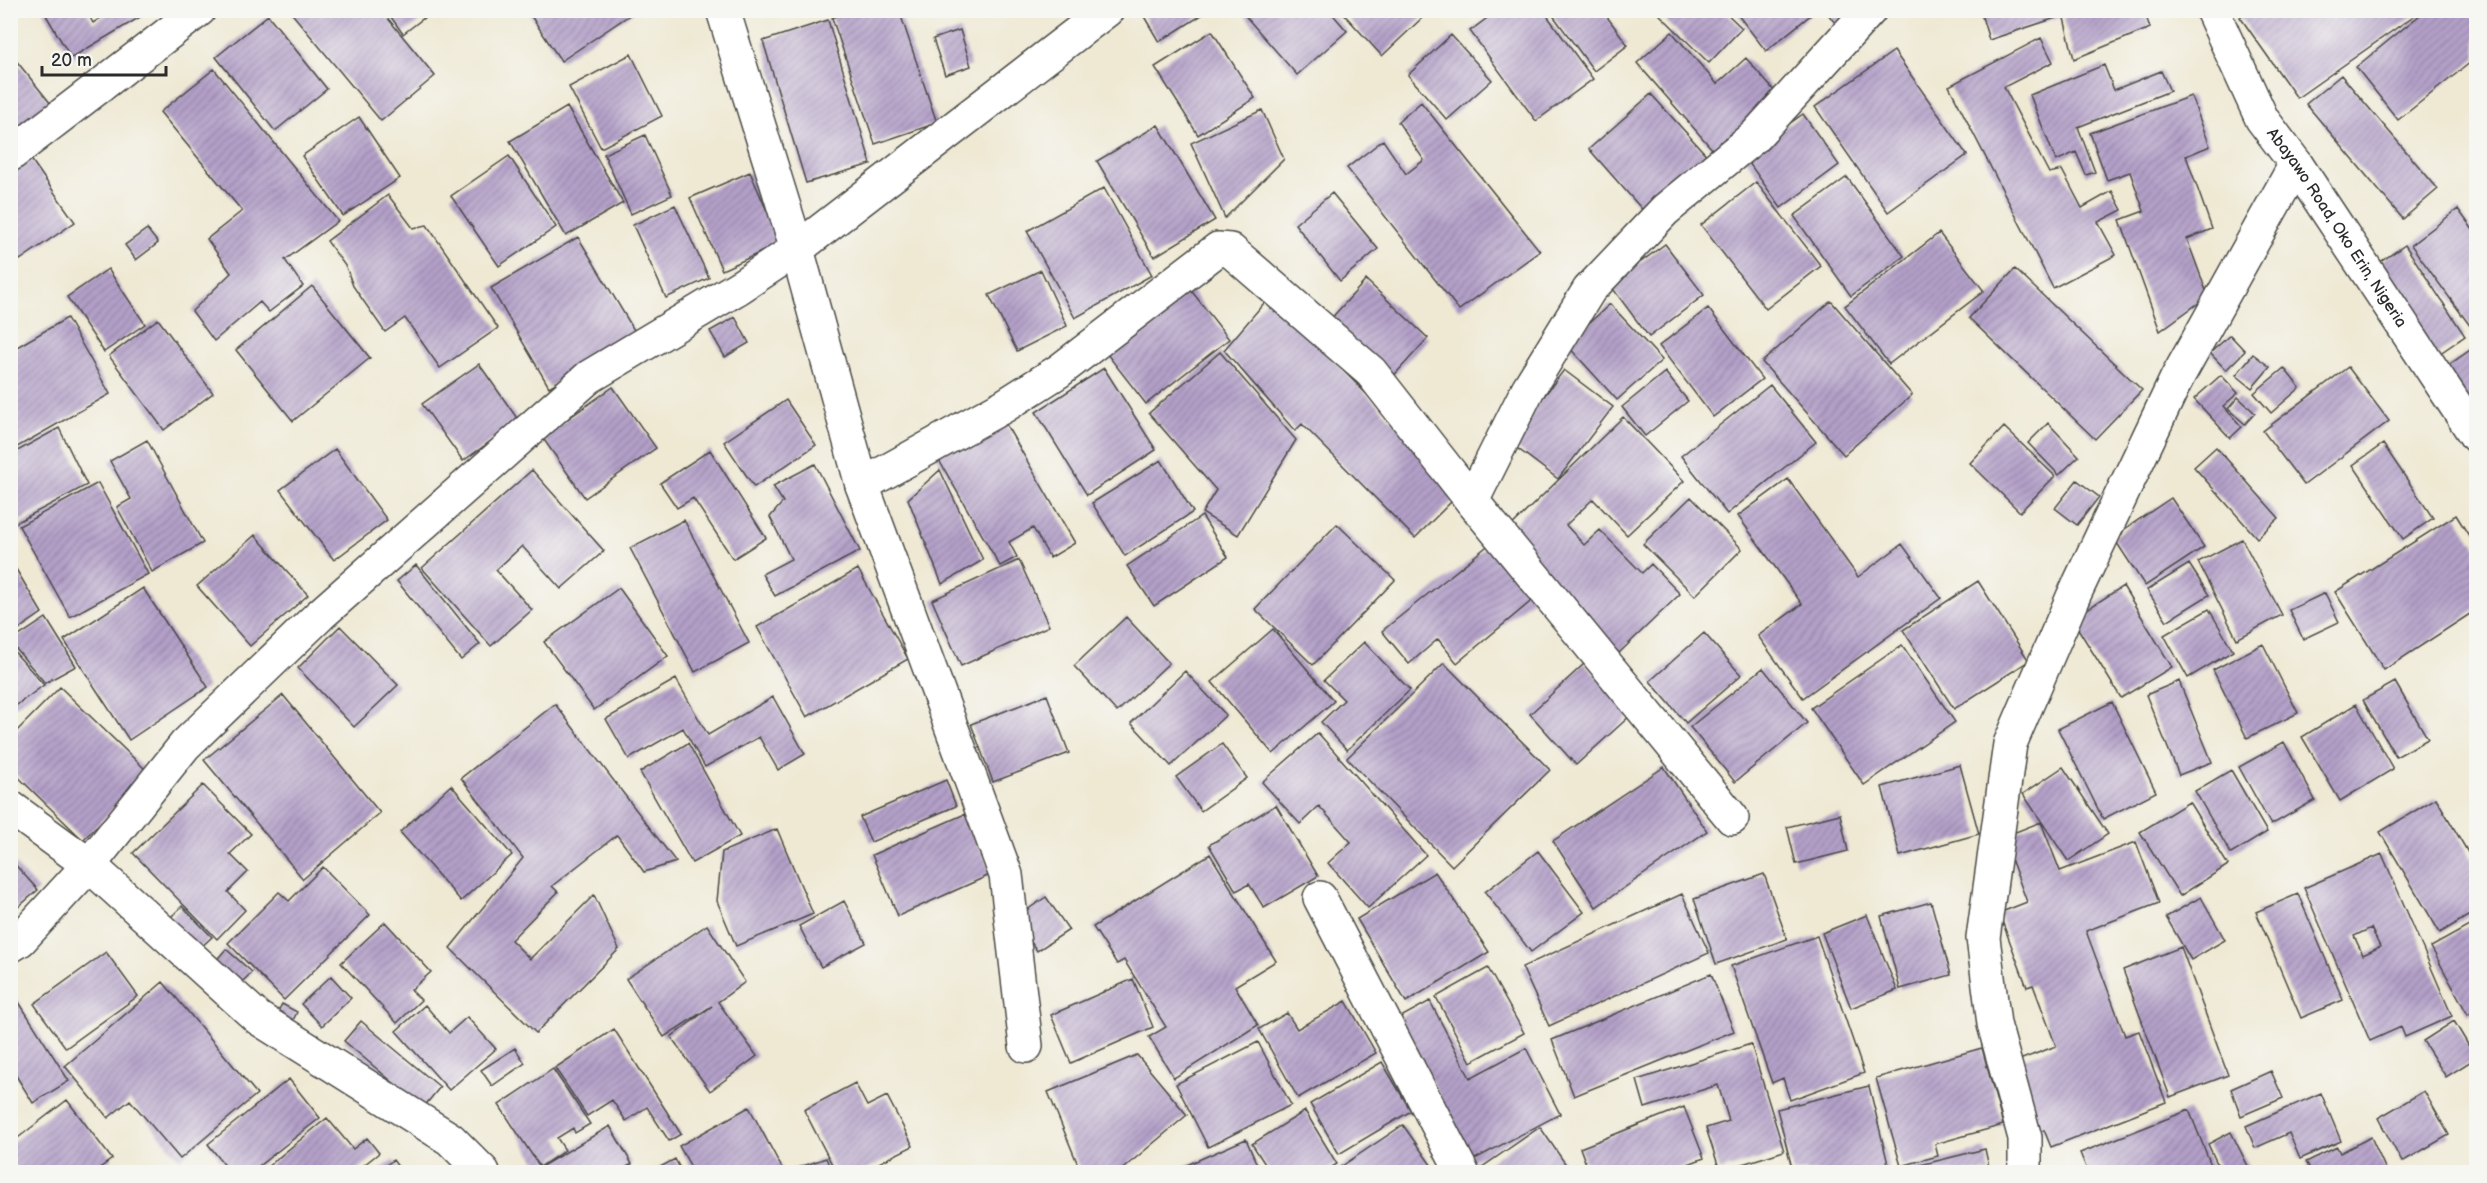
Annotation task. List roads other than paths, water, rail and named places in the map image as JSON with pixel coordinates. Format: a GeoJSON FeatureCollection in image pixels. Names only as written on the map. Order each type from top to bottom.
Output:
{"type":"FeatureCollection","features":[{"type":"Feature","properties":{"kind":"street"},"geometry":{"type":"LineString","coordinates":[[10,155],[199,10]]}},
{"type":"Feature","properties":{"kind":"street"},"geometry":{"type":"LineString","coordinates":[[723,10],[797,249],[862,485],[1006,875],[1026,1046]]}},
{"type":"Feature","properties":{"kind":"street"},"geometry":{"type":"LineString","coordinates":[[10,946],[20,940],[89,864],[185,746],[311,623],[589,377],[741,286],[797,249],[1107,10]]}},
{"type":"Feature","properties":{"kind":"street"},"geometry":{"type":"LineString","coordinates":[[1472,501],[1528,389],[1589,290],[1665,210],[1755,136],[1870,10]]}},
{"type":"Feature","properties":{"kind":"street","name":"Abayawo Road, Oko Erin, Nigeria"},"geometry":{"type":"LineString","coordinates":[[2212,10],[2262,119],[2296,164],[2476,436]]}},
{"type":"Feature","properties":{"kind":"street"},"geometry":{"type":"LineString","coordinates":[[2025,1173],[2025,1138],[1994,1024],[1983,938],[2010,744],[2073,597],[2177,378],[2296,164]]}},
{"type":"Feature","properties":{"kind":"street"},"geometry":{"type":"LineString","coordinates":[[862,485],[1004,406],[1059,370],[1218,249],[1230,250],[1371,372],[1472,501],[1732,818]]}},
{"type":"Feature","properties":{"kind":"street"},"geometry":{"type":"LineString","coordinates":[[10,807],[89,864],[258,1018],[450,1139],[483,1173]]}},
{"type":"Feature","properties":{"kind":"street"},"geometry":{"type":"LineString","coordinates":[[1320,898],[1462,1173]]}}]}
